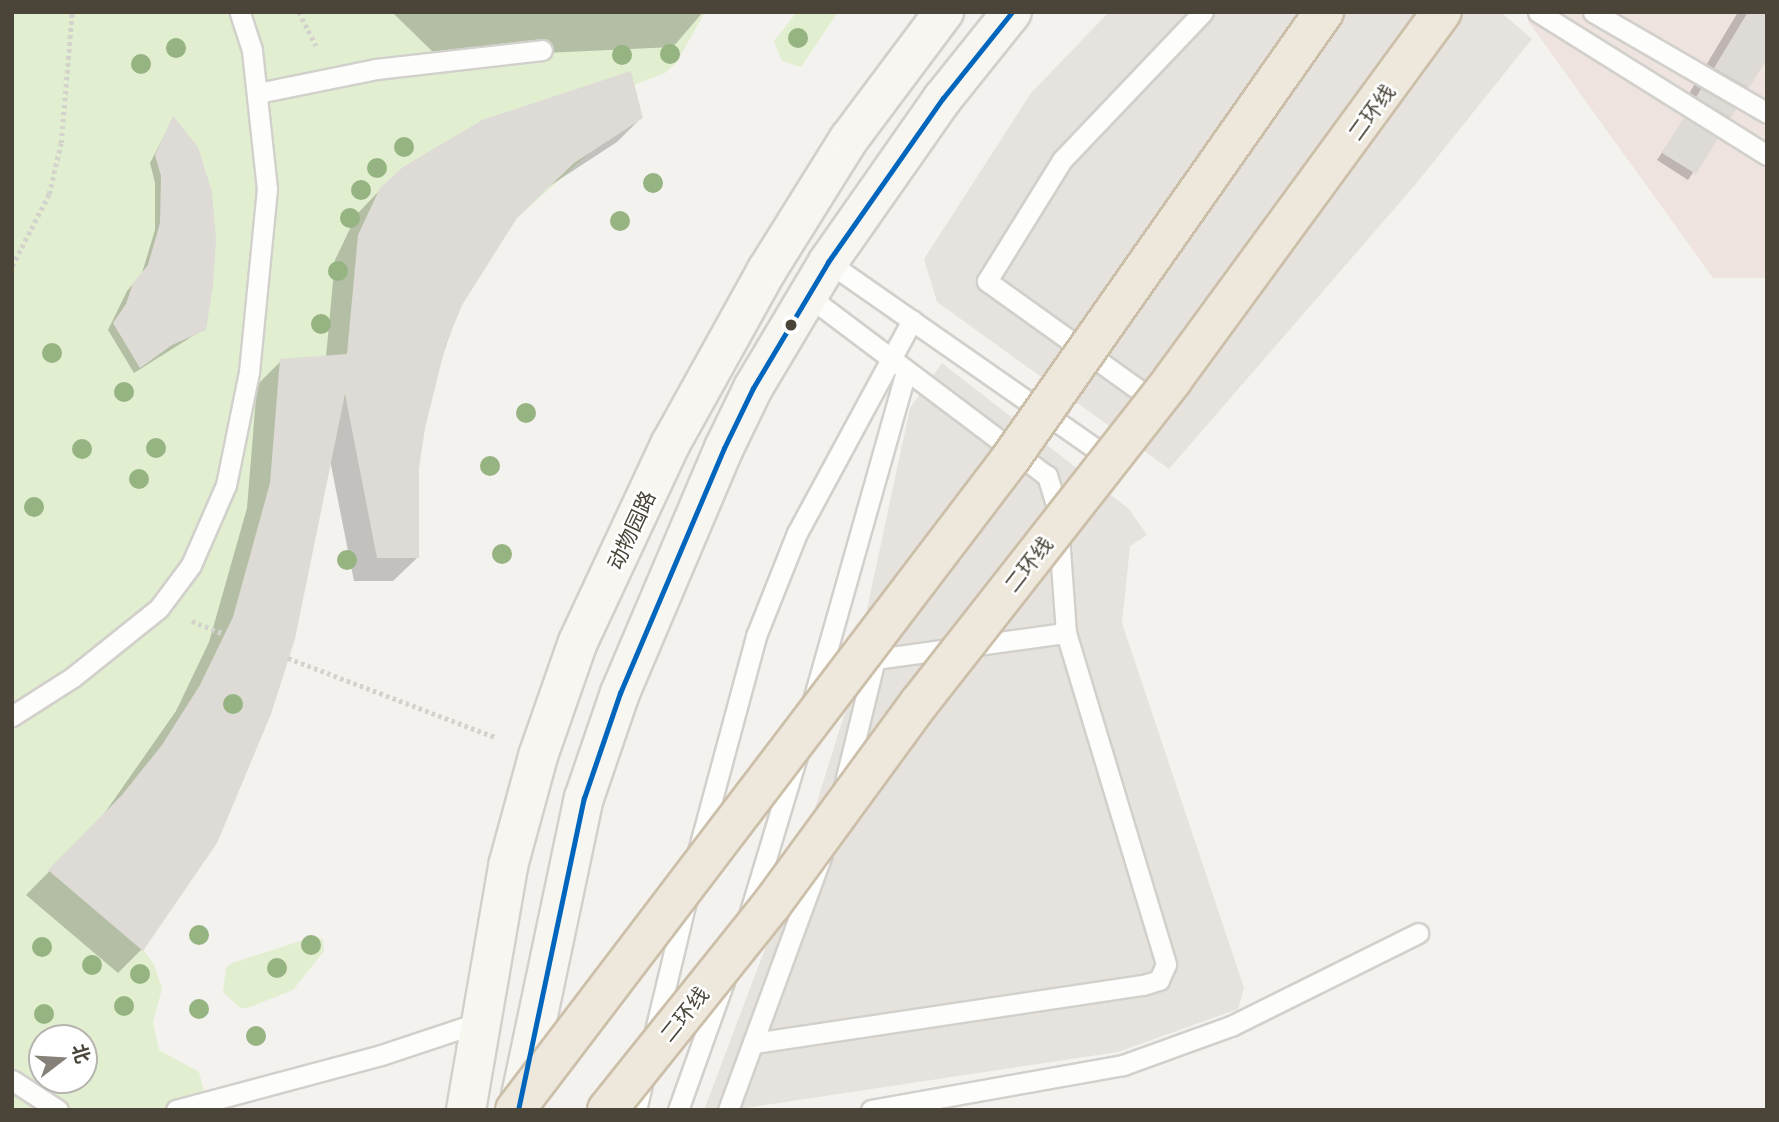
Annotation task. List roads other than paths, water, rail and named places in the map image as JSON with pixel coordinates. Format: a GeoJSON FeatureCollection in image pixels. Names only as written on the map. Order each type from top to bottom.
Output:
{"type":"FeatureCollection","features":[{"type":"Feature","properties":{"kind":"highway"},"geometry":{"type":"LineString","coordinates":[[516,1110],[1011,458],[1324,12]]}},
{"type":"Feature","properties":{"kind":"highway","name":"二环线"},"geometry":{"type":"LineString","coordinates":[[607,1110],[772,904],[920,702],[1173,379],[1442,12]]}},
{"type":"Feature","properties":{"kind":"main road","name":"动物园路"},"geometry":{"type":"LineString","coordinates":[[466,1110],[508,866],[538,756],[578,642],[716,359],[849,139],[944,12]]}},
{"type":"Feature","properties":{"kind":"main road"},"geometry":{"type":"LineString","coordinates":[[516,1110],[584,798],[620,694],[723,448],[828,262],[943,98],[1012,12]]}},
{"type":"Feature","properties":{"kind":"lane"},"geometry":{"type":"LineString","coordinates":[[12,716],[73,677],[159,608],[191,565],[226,485],[249,372],[267,189],[258,93],[240,12]]}},
{"type":"Feature","properties":{"kind":"lane"},"geometry":{"type":"LineString","coordinates":[[1161,405],[987,281],[1062,160],[1203,12]]}},
{"type":"Feature","properties":{"kind":"lane"},"geometry":{"type":"LineString","coordinates":[[828,262],[1117,463],[1437,27],[1419,12]]}},
{"type":"Feature","properties":{"kind":"lane"},"geometry":{"type":"LineString","coordinates":[[1538,12],[1767,155]]}},
{"type":"Feature","properties":{"kind":"lane"},"geometry":{"type":"LineString","coordinates":[[1593,12],[1767,113]]}},
{"type":"Feature","properties":{"kind":"lane"},"geometry":{"type":"LineString","coordinates":[[258,93],[387,67],[542,50]]}},
{"type":"Feature","properties":{"kind":"lane"},"geometry":{"type":"LineString","coordinates":[[754,1042],[1159,980],[1166,964],[1066,634],[1057,508],[1047,476],[808,296]]}},
{"type":"Feature","properties":{"kind":"lane"},"geometry":{"type":"LineString","coordinates":[[678,1110],[757,892],[912,320]]}},
{"type":"Feature","properties":{"kind":"lane"},"geometry":{"type":"LineString","coordinates":[[636,1110],[721,756],[756,636],[797,533],[899,365]]}},
{"type":"Feature","properties":{"kind":"lane"},"geometry":{"type":"LineString","coordinates":[[728,1110],[804,912],[852,764],[875,659],[1066,634]]}},
{"type":"Feature","properties":{"kind":"lane"},"geometry":{"type":"LineString","coordinates":[[871,1110],[1123,1065],[1231,1026],[1418,933]]}},
{"type":"Feature","properties":{"kind":"lane"},"geometry":{"type":"LineString","coordinates":[[176,1110],[381,1055],[480,1022]]}},
{"type":"Feature","properties":{"kind":"lane"},"geometry":{"type":"LineString","coordinates":[[12,1080],[58,1110]]}}]}
